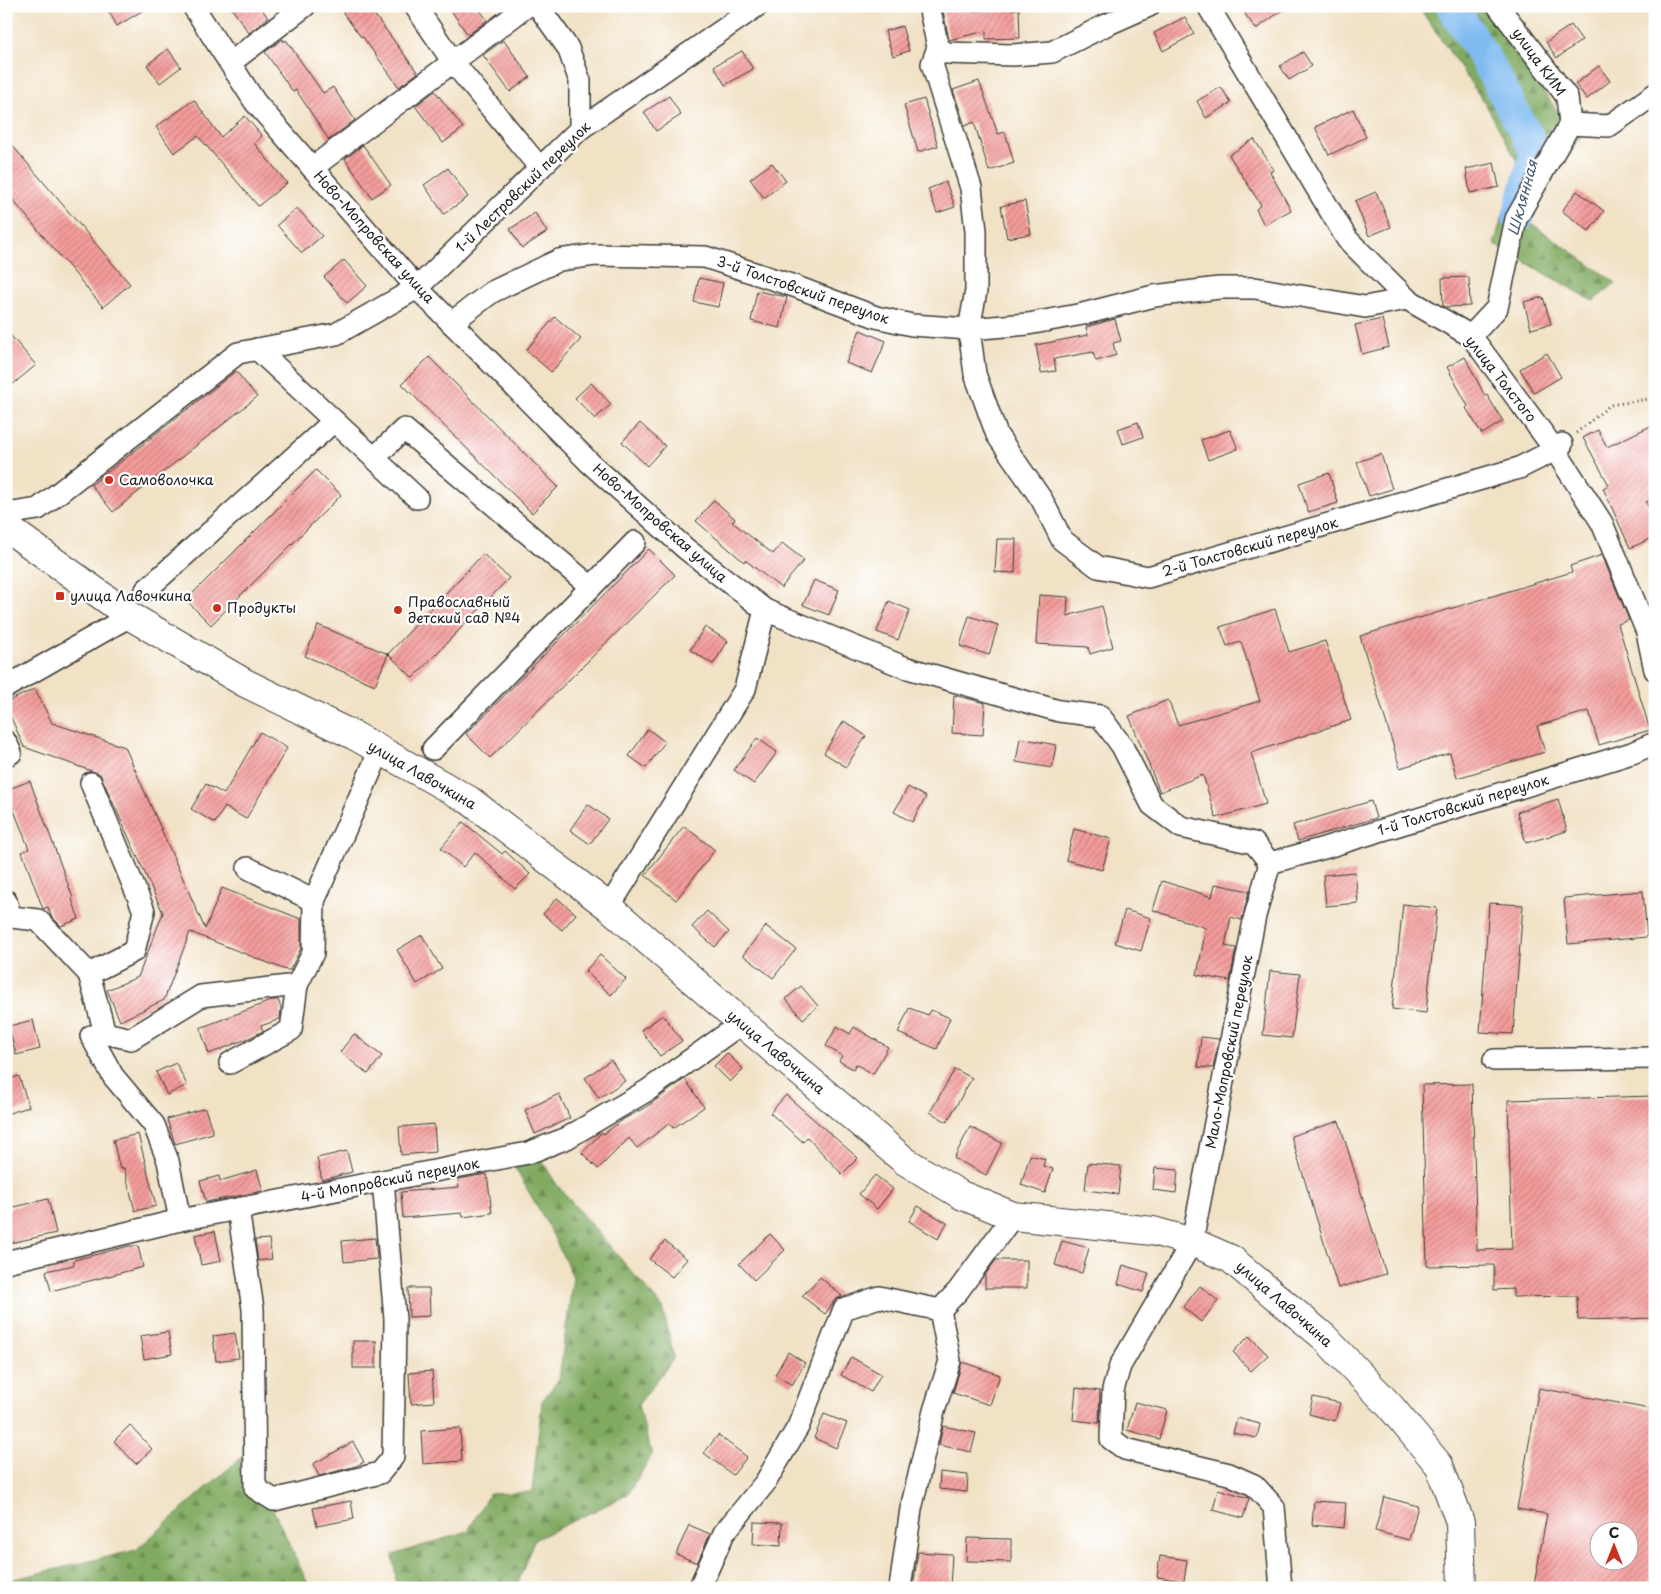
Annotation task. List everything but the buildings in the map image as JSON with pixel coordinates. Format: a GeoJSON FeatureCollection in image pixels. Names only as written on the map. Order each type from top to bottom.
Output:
{"type":"FeatureCollection","features":[{"type":"Feature","properties":{"kind":"main road","name":"улица Лавочкина"},"geometry":{"type":"LineString","coordinates":[[6,527],[130,616],[245,683],[356,736],[469,800],[609,907],[742,1024],[905,1161],[961,1195],[1013,1216],[1153,1231],[1192,1242],[1231,1258],[1324,1337],[1390,1406],[1439,1465],[1460,1522],[1462,1588]]}},
{"type":"Feature","properties":{"kind":"street","name":"Ново-Мопровская улица"},"geometry":{"type":"LineString","coordinates":[[193,6],[255,102],[417,288],[590,463],[686,549],[765,610],[904,667],[1059,711],[1100,716],[1122,746],[1152,805],[1181,827],[1254,843],[1270,863]]}},
{"type":"Feature","properties":{"kind":"street"},"geometry":{"type":"LineString","coordinates":[[230,63],[305,6]]}},
{"type":"Feature","properties":{"kind":"street"},"geometry":{"type":"LineString","coordinates":[[415,6],[453,62],[540,168]]}},
{"type":"Feature","properties":{"kind":"street"},"geometry":{"type":"LineString","coordinates":[[312,168],[527,6]]}},
{"type":"Feature","properties":{"kind":"street"},"geometry":{"type":"LineString","coordinates":[[538,6],[568,48],[580,81],[580,129]]}},
{"type":"Feature","properties":{"kind":"street","name":"1-й Лестровский переулок"},"geometry":{"type":"LineString","coordinates":[[6,514],[38,509],[238,353],[336,334],[417,288],[580,129],[756,6]]}},
{"type":"Feature","properties":{"kind":"street"},"geometry":{"type":"LineString","coordinates":[[929,6],[938,47],[932,64],[971,188],[976,232],[976,291],[969,330]]}},
{"type":"Feature","properties":{"kind":"street"},"geometry":{"type":"LineString","coordinates":[[938,47],[946,53],[1013,55],[1052,52],[1149,6]]}},
{"type":"Feature","properties":{"kind":"street","name":"улица Толстого"},"geometry":{"type":"LineString","coordinates":[[1208,6],[1347,239],[1407,299],[1472,335],[1559,447],[1602,523],[1646,632],[1655,670]]}},
{"type":"Feature","properties":{"kind":"street","name":"улица КИМ"},"geometry":{"type":"LineString","coordinates":[[1498,6],[1567,97],[1570,124]]}},
{"type":"Feature","properties":{"kind":"street"},"geometry":{"type":"LineString","coordinates":[[1472,335],[1497,308],[1516,218],[1570,124],[1609,126],[1655,94]]}},
{"type":"Feature","properties":{"kind":"street","name":"3-й Толстовский переулок"},"geometry":{"type":"LineString","coordinates":[[451,322],[492,292],[559,260],[595,255],[705,257],[794,286],[876,317],[912,325],[969,330],[1028,324],[1083,314],[1154,296],[1219,288],[1256,288],[1365,307],[1407,299]]}},
{"type":"Feature","properties":{"kind":"street","name":"2-й Толстовский переулок"},"geometry":{"type":"LineString","coordinates":[[969,330],[975,374],[997,435],[1042,500],[1062,540],[1098,567],[1148,577],[1519,468],[1559,447]]}},
{"type":"Feature","properties":{"kind":"street"},"geometry":{"type":"LineString","coordinates":[[257,349],[418,498]]}},
{"type":"Feature","properties":{"kind":"street"},"geometry":{"type":"LineString","coordinates":[[146,590],[334,421]]}},
{"type":"Feature","properties":{"kind":"street"},"geometry":{"type":"LineString","coordinates":[[374,458],[404,429],[592,587]]}},
{"type":"Feature","properties":{"kind":"street"},"geometry":{"type":"LineString","coordinates":[[433,749],[635,542]]}},
{"type":"Feature","properties":{"kind":"street"},"geometry":{"type":"LineString","coordinates":[[609,907],[745,689],[765,610]]}},
{"type":"Feature","properties":{"kind":"street"},"geometry":{"type":"LineString","coordinates":[[6,687],[130,616]]}},
{"type":"Feature","properties":{"kind":"street"},"geometry":{"type":"LineString","coordinates":[[6,742],[11,753],[6,755]]}},
{"type":"Feature","properties":{"kind":"street","name":"1-й Толстовский переулок"},"geometry":{"type":"LineString","coordinates":[[1270,863],[1632,753],[1655,744]]}},
{"type":"Feature","properties":{"kind":"street"},"geometry":{"type":"LineString","coordinates":[[230,1064],[291,1030],[298,985],[313,954],[314,900],[380,750]]}},
{"type":"Feature","properties":{"kind":"street"},"geometry":{"type":"LineString","coordinates":[[89,974],[134,951],[144,911],[91,783]]}},
{"type":"Feature","properties":{"kind":"street","name":"Мало-Мопровский переулок"},"geometry":{"type":"LineString","coordinates":[[1270,863],[1256,916],[1192,1242],[1120,1366],[1113,1390],[1111,1440],[1125,1449],[1229,1474],[1254,1485],[1274,1506],[1282,1588]]}},
{"type":"Feature","properties":{"kind":"street"},"geometry":{"type":"LineString","coordinates":[[248,868],[314,900]]}},
{"type":"Feature","properties":{"kind":"street"},"geometry":{"type":"LineString","coordinates":[[6,901],[12,917],[38,920],[89,974],[105,1032],[131,1039],[201,996],[298,985]]}},
{"type":"Feature","properties":{"kind":"street","name":"4-й Мопровский переулок"},"geometry":{"type":"LineString","coordinates":[[6,1262],[180,1220],[528,1153],[567,1138],[648,1090],[742,1024]]}},
{"type":"Feature","properties":{"kind":"street"},"geometry":{"type":"LineString","coordinates":[[91,1036],[113,1076],[154,1125],[168,1160],[180,1220]]}},
{"type":"Feature","properties":{"kind":"street"},"geometry":{"type":"LineString","coordinates":[[1494,1060],[1655,1058]]}},
{"type":"Feature","properties":{"kind":"street"},"geometry":{"type":"LineString","coordinates":[[238,1209],[253,1309],[255,1488],[274,1500],[380,1472],[393,1457],[395,1319],[383,1181]]}},
{"type":"Feature","properties":{"kind":"street"},"geometry":{"type":"LineString","coordinates":[[940,1310],[958,1291],[1013,1216]]}},
{"type":"Feature","properties":{"kind":"street"},"geometry":{"type":"LineString","coordinates":[[702,1588],[702,1582],[724,1533],[765,1483],[798,1428],[844,1309],[879,1297],[940,1310]]}},
{"type":"Feature","properties":{"kind":"street"},"geometry":{"type":"LineString","coordinates":[[900,1588],[911,1509],[934,1411],[950,1361],[940,1310]]}},
{"type":"Feature","properties":{"kind":"path"},"geometry":{"type":"LineString","coordinates":[[1559,447],[1610,406],[1655,398]]}},
{"type":"Feature","properties":{"kind":"green space"},"geometry":{"type":"Polygon","coordinates":[[[1418,6],[1483,6],[1560,115],[1581,136],[1524,218],[1616,283],[1593,301],[1494,244],[1518,163],[1486,105],[1418,6]]]}},
{"type":"Feature","properties":{"kind":"green space"},"geometry":{"type":"Polygon","coordinates":[[[541,1159],[557,1185],[663,1308],[674,1358],[638,1405],[652,1455],[627,1495],[534,1540],[516,1588],[397,1588],[393,1555],[468,1531],[489,1494],[532,1492],[542,1401],[559,1379],[573,1277],[549,1227],[515,1168],[541,1159]]]}},
{"type":"Feature","properties":{"kind":"green space"},"geometry":{"type":"Polygon","coordinates":[[[245,1454],[251,1499],[270,1503],[310,1588],[6,1588],[6,1581],[136,1550],[245,1454]]]}},
{"type":"Feature","properties":{"kind":"waterway","name":"Шклянная"},"geometry":{"type":"LineString","coordinates":[[1452,6],[1484,57],[1536,152],[1518,217]]}},
{"type":"Feature","properties":{"kind":"place","name":"Самоволочка"},"geometry":{"type":"Point","coordinates":[109,480]}},
{"type":"Feature","properties":{"kind":"place","name":"улица Лавочкина"},"geometry":{"type":"Point","coordinates":[60,596]}},
{"type":"Feature","properties":{"kind":"place","name":"Продукты"},"geometry":{"type":"Point","coordinates":[217,608]}},
{"type":"Feature","properties":{"kind":"place","name":"Православный детский сад №4"},"geometry":{"type":"Point","coordinates":[398,610]}}]}
